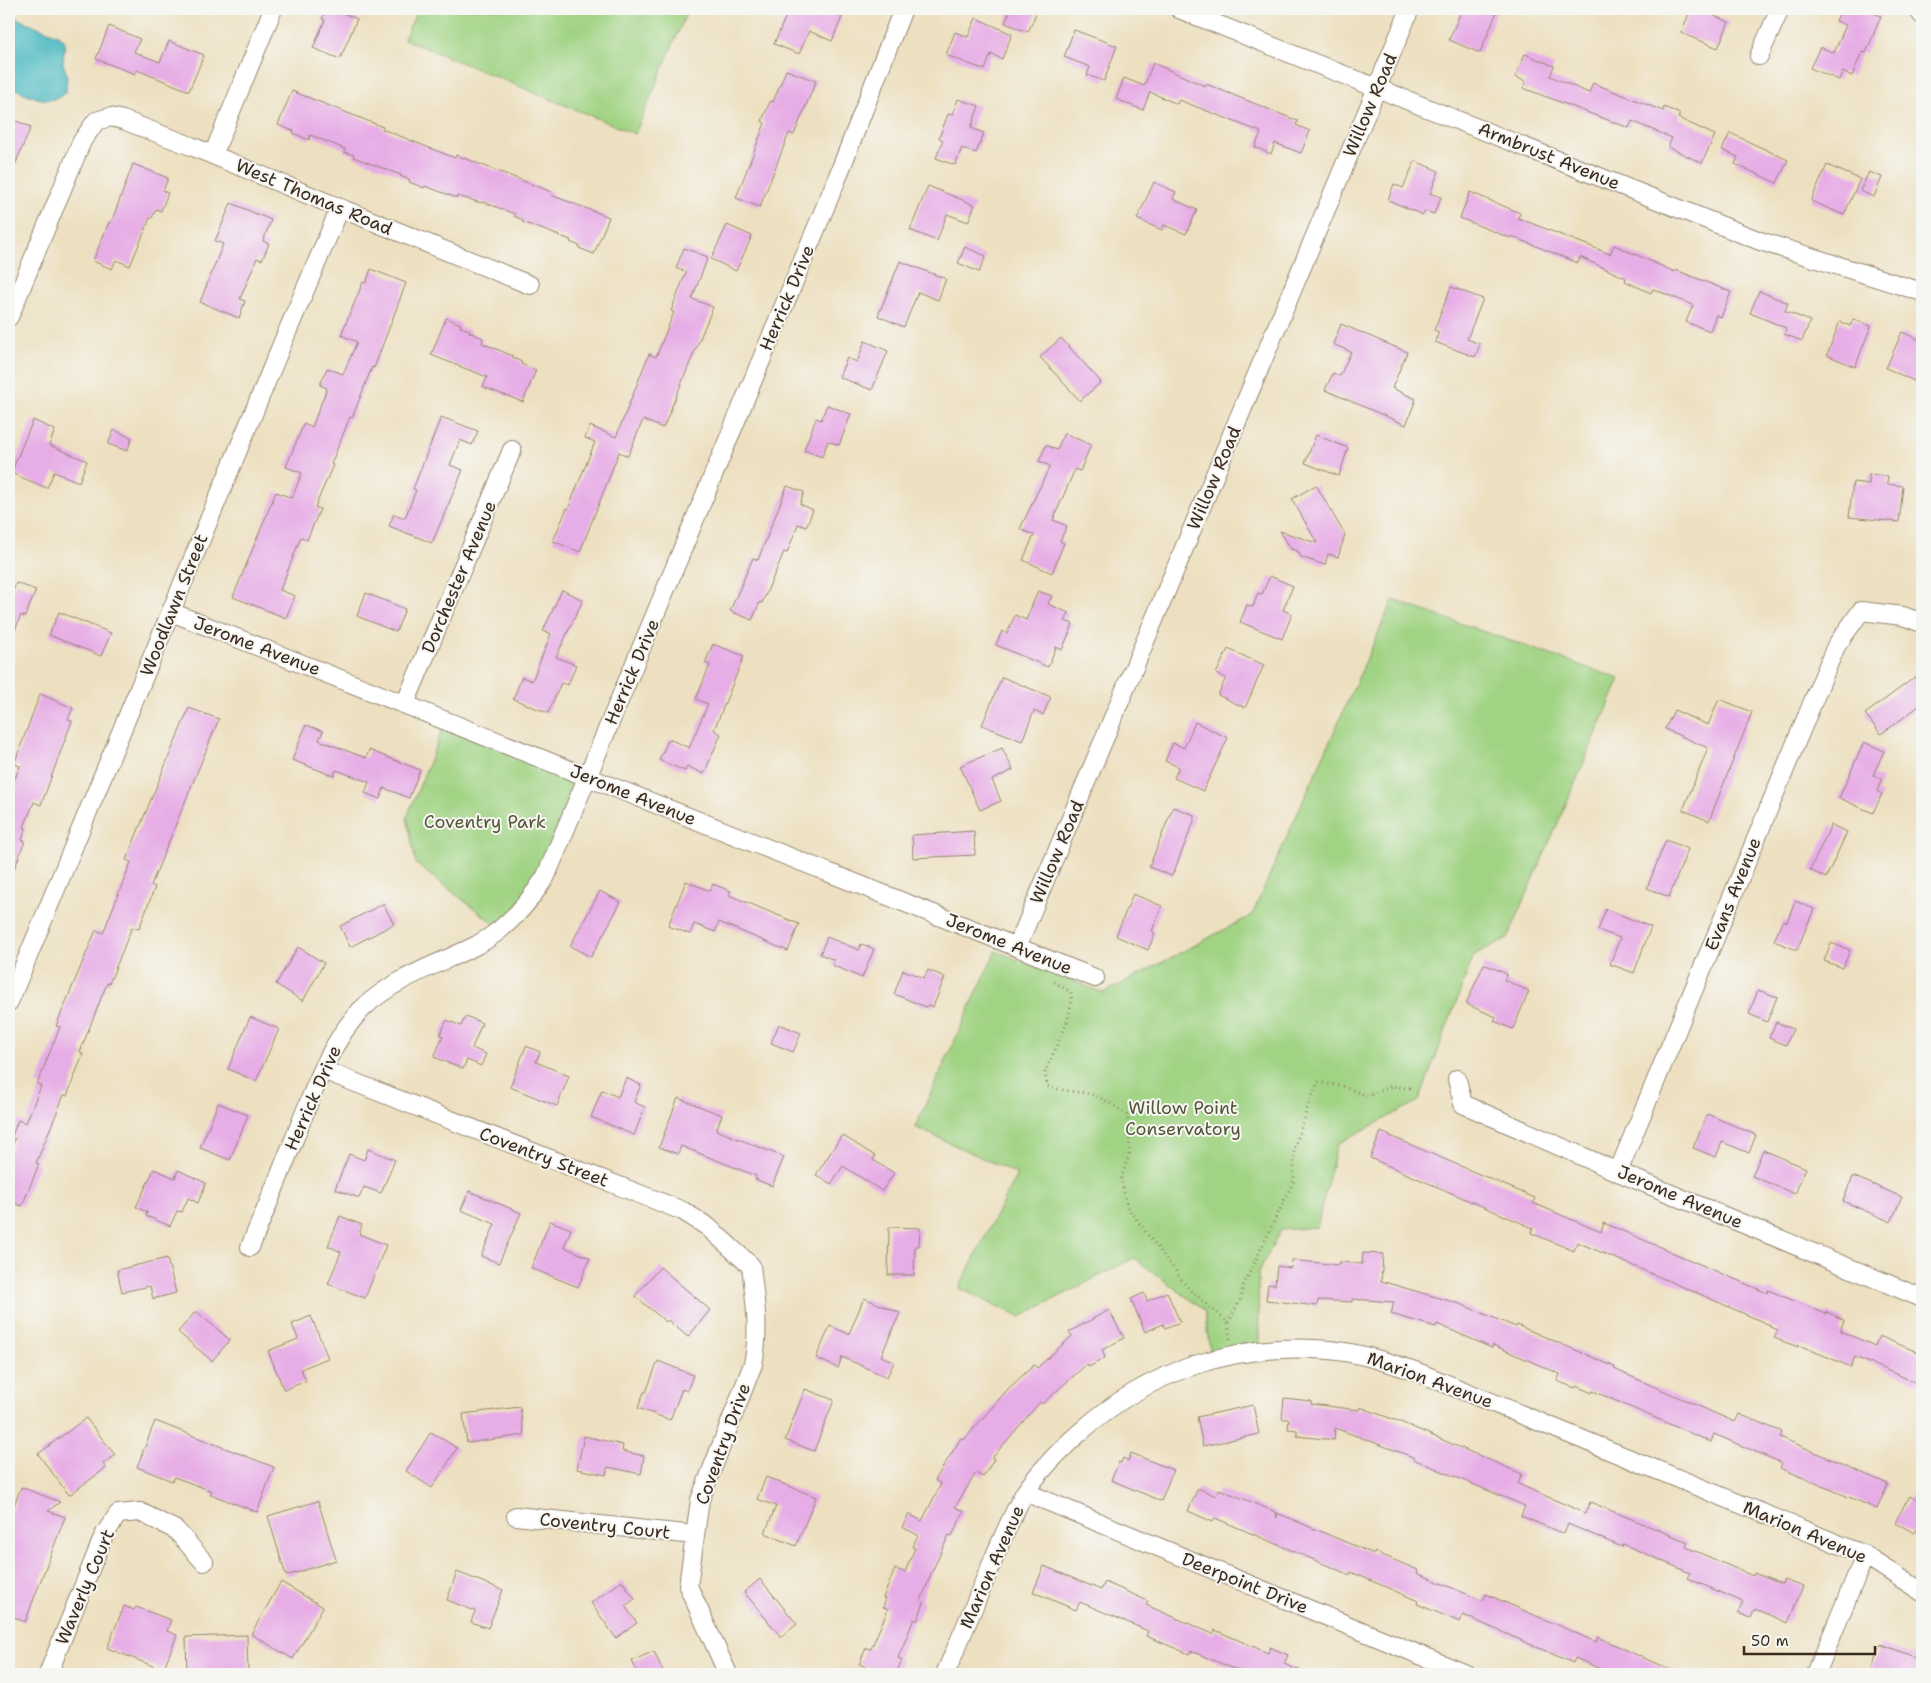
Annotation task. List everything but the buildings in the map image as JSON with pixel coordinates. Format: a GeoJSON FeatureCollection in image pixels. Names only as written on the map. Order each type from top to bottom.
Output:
{"type":"FeatureCollection","features":[{"type":"Feature","properties":{"kind":"street"},"geometry":{"type":"LineString","coordinates":[[213,155],[273,9]]}},
{"type":"Feature","properties":{"kind":"street","name":"Herrick Drive"},"geometry":{"type":"LineString","coordinates":[[250,1247],[323,1070],[349,1025],[362,1010],[385,990],[477,944],[500,929],[523,909],[549,870],[836,181],[902,9]]}},
{"type":"Feature","properties":{"kind":"street","name":"Armbrust Avenue"},"geometry":{"type":"LineString","coordinates":[[1179,9],[1760,240],[1922,292]]}},
{"type":"Feature","properties":{"kind":"street","name":"Willow Road"},"geometry":{"type":"LineString","coordinates":[[1017,948],[1410,9]]}},
{"type":"Feature","properties":{"kind":"street"},"geometry":{"type":"LineString","coordinates":[[1759,56],[1780,9]]}},
{"type":"Feature","properties":{"kind":"street"},"geometry":{"type":"LineString","coordinates":[[1918,9],[1922,15]]}},
{"type":"Feature","properties":{"kind":"street","name":"West Thomas Road"},"geometry":{"type":"LineString","coordinates":[[9,317],[82,141],[96,121],[110,117],[213,155],[530,284]]}},
{"type":"Feature","properties":{"kind":"street","name":"Woodlawn Street"},"geometry":{"type":"LineString","coordinates":[[9,1002],[340,208]]}},
{"type":"Feature","properties":{"kind":"street","name":"Dorchester Avenue"},"geometry":{"type":"LineString","coordinates":[[405,704],[512,450]]}},
{"type":"Feature","properties":{"kind":"street","name":"Jerome Avenue"},"geometry":{"type":"LineString","coordinates":[[172,612],[1094,978]]}},
{"type":"Feature","properties":{"kind":"street","name":"Evans Avenue"},"geometry":{"type":"LineString","coordinates":[[1618,1172],[1836,646],[1861,612],[1903,616],[1922,623]]}},
{"type":"Feature","properties":{"kind":"street","name":"Coventry Street"},"geometry":{"type":"LineString","coordinates":[[323,1070],[683,1212],[708,1226],[751,1266]]}},
{"type":"Feature","properties":{"kind":"street","name":"Jerome Avenue"},"geometry":{"type":"LineString","coordinates":[[1458,1079],[1464,1104],[1618,1172],[1922,1298]]}},
{"type":"Feature","properties":{"kind":"street","name":"Coventry Drive"},"geometry":{"type":"LineString","coordinates":[[728,1674],[688,1586],[700,1500],[753,1364],[756,1349],[757,1319],[751,1266]]}},
{"type":"Feature","properties":{"kind":"street","name":"Marion Avenue"},"geometry":{"type":"LineString","coordinates":[[946,1674],[1006,1530],[1025,1492],[1063,1448],[1090,1423],[1118,1402],[1176,1370],[1218,1358],[1289,1348],[1331,1350],[1380,1359],[1415,1371],[1865,1555],[1922,1592]]}},
{"type":"Feature","properties":{"kind":"street","name":"Deerpoint Drive"},"geometry":{"type":"LineString","coordinates":[[1025,1492],[1466,1674]]}},
{"type":"Feature","properties":{"kind":"street","name":"Waverly Court"},"geometry":{"type":"LineString","coordinates":[[48,1674],[104,1535],[118,1514],[140,1512],[176,1530],[204,1562]]}},
{"type":"Feature","properties":{"kind":"street","name":"Coventry Court"},"geometry":{"type":"LineString","coordinates":[[516,1516],[694,1535]]}},
{"type":"Feature","properties":{"kind":"street"},"geometry":{"type":"LineString","coordinates":[[1816,1674],[1865,1555]]}},
{"type":"Feature","properties":{"kind":"path"},"geometry":{"type":"LineString","coordinates":[[1050,979],[1071,992],[1072,1001],[1067,1023],[1044,1072],[1046,1086],[1062,1092],[1087,1093],[1111,1103],[1127,1115],[1130,1130],[1129,1155],[1121,1179],[1127,1207],[1189,1289],[1228,1323]]}},
{"type":"Feature","properties":{"kind":"path"},"geometry":{"type":"LineString","coordinates":[[1232,1346],[1228,1323],[1240,1301],[1243,1286],[1294,1180],[1294,1150],[1318,1082],[1345,1087],[1368,1096],[1391,1086],[1410,1088]]}},
{"type":"Feature","properties":{"kind":"green space"},"geometry":{"type":"Polygon","coordinates":[[[418,9],[688,9],[635,134],[404,39],[418,9]]]}},
{"type":"Feature","properties":{"kind":"green space","name":"Willow Point Conservatory"},"geometry":{"type":"Polygon","coordinates":[[[1393,600],[1620,679],[1508,938],[1474,955],[1419,1101],[1337,1144],[1317,1227],[1281,1230],[1258,1273],[1259,1344],[1210,1351],[1204,1310],[1134,1258],[1020,1317],[959,1288],[1017,1174],[915,1127],[996,951],[1104,993],[1252,915],[1393,600]]]}},
{"type":"Feature","properties":{"kind":"green space","name":"Coventry Park"},"geometry":{"type":"Polygon","coordinates":[[[445,723],[584,779],[549,863],[501,929],[416,864],[407,817],[445,723]]]}},
{"type":"Feature","properties":{"kind":"water"},"geometry":{"type":"Polygon","coordinates":[[[9,15],[60,36],[65,41],[63,63],[67,75],[66,92],[60,97],[46,100],[31,96],[9,86],[9,15]]]}}]}
